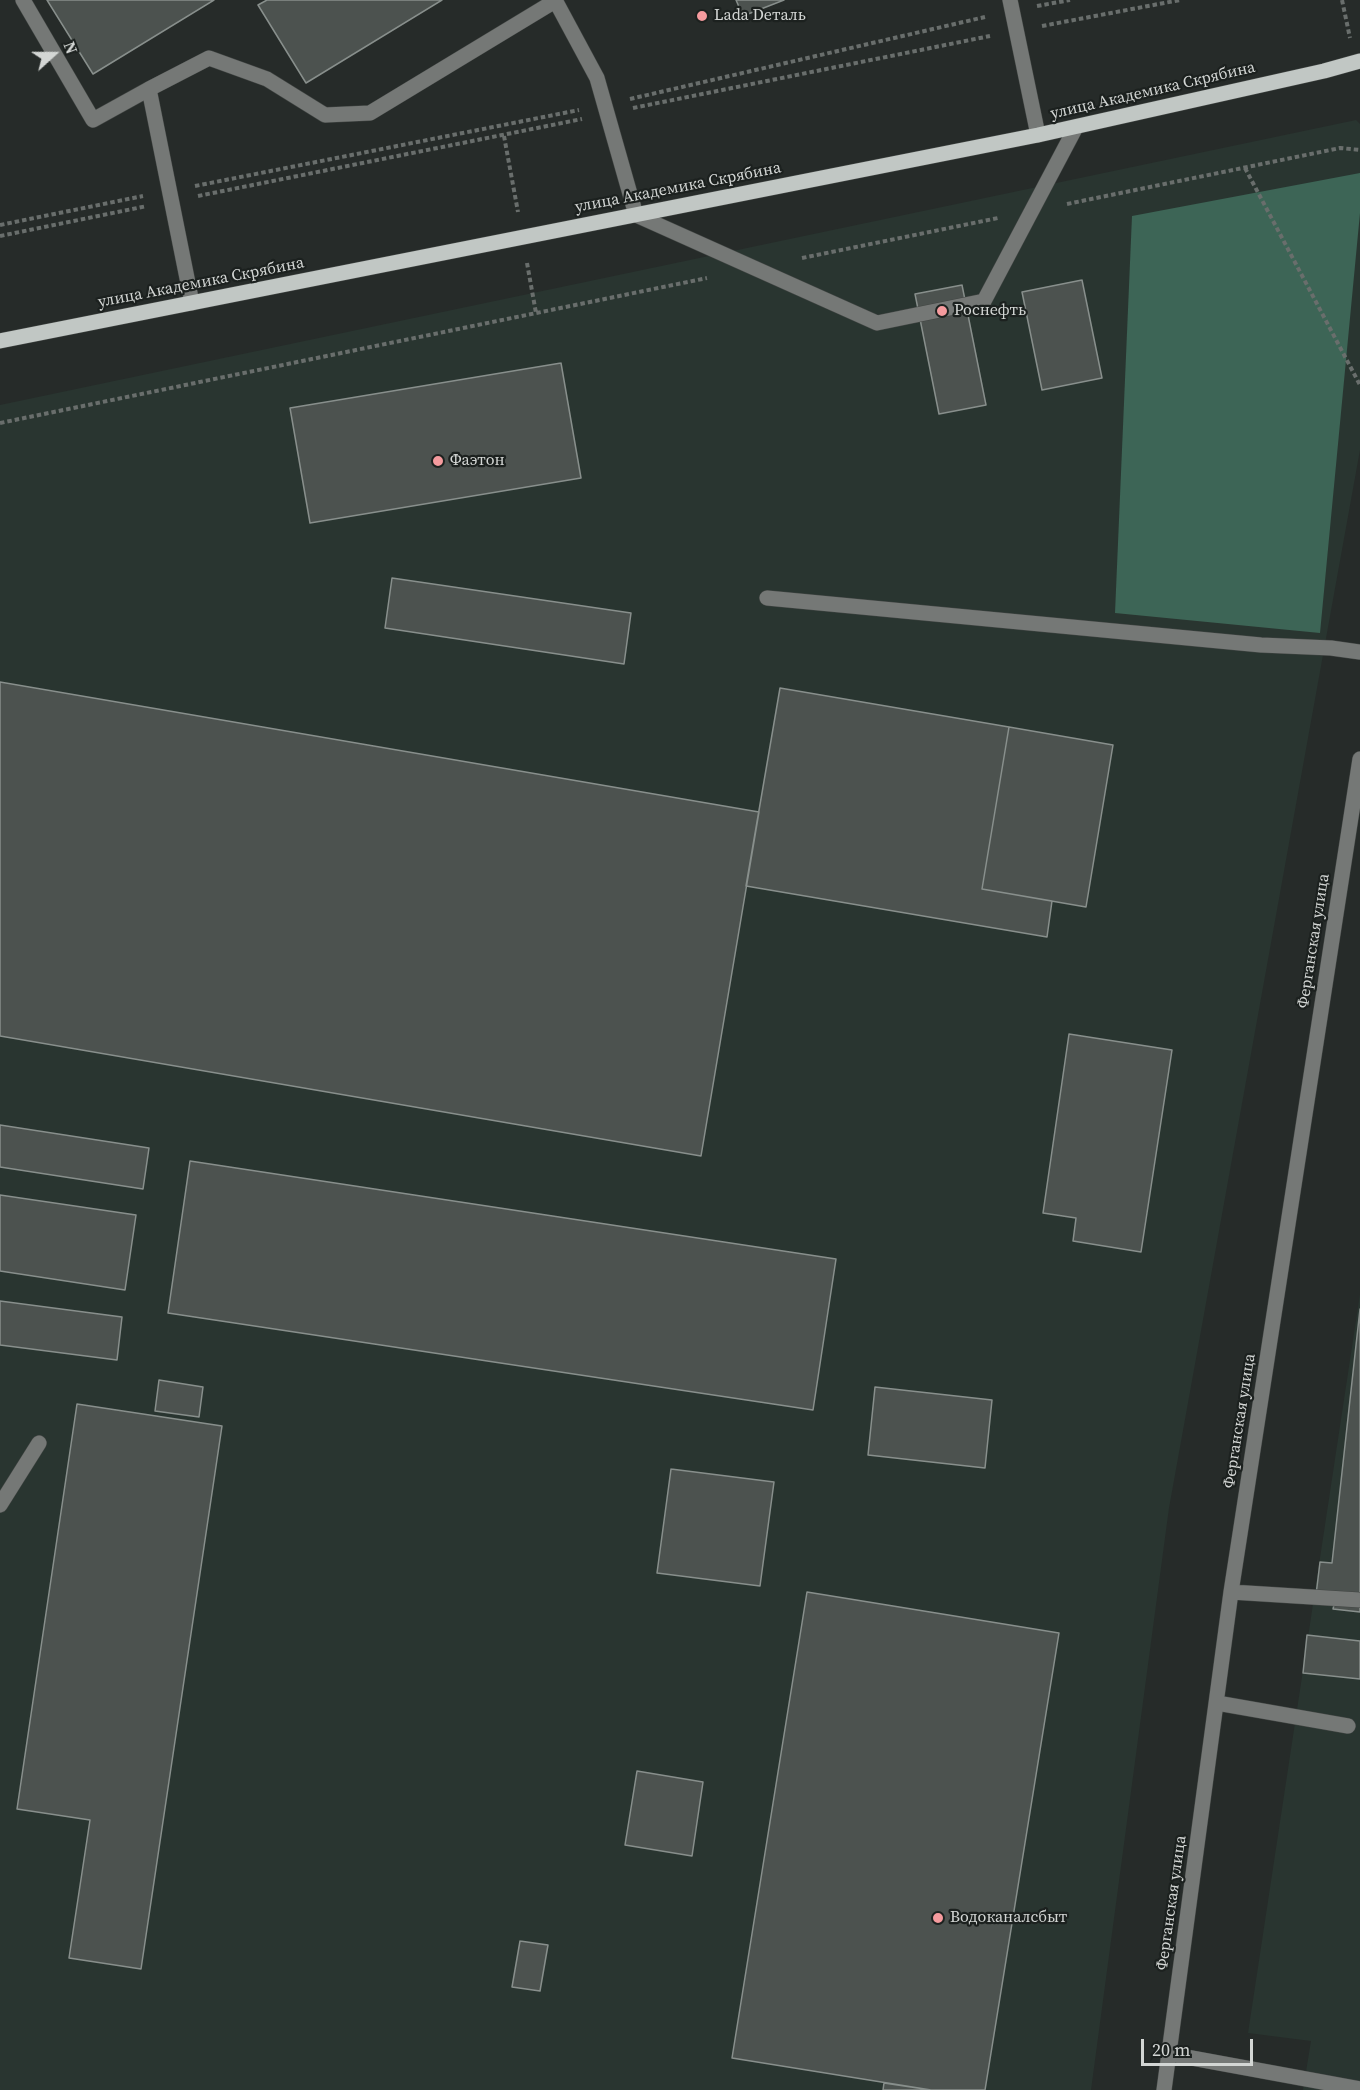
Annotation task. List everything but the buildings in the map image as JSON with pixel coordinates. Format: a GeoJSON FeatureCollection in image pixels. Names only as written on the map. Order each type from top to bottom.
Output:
{"type":"FeatureCollection","features":[{"type":"Feature","properties":{"kind":"main road","name":"улица Академика Скрябина"},"geometry":{"type":"LineString","coordinates":[[0,341],[1077,127],[1360,61]]}},
{"type":"Feature","properties":{"kind":"street"},"geometry":{"type":"LineString","coordinates":[[23,0],[93,120],[209,58],[267,80],[325,115],[370,113],[555,1],[597,78],[636,214],[877,323],[984,301],[1077,127]]}},
{"type":"Feature","properties":{"kind":"street"},"geometry":{"type":"LineString","coordinates":[[1011,5],[1038,135]]}},
{"type":"Feature","properties":{"kind":"street"},"geometry":{"type":"LineString","coordinates":[[148,89],[192,303]]}},
{"type":"Feature","properties":{"kind":"street"},"geometry":{"type":"LineString","coordinates":[[767,598],[1261,645],[1331,648],[1360,652]]}},
{"type":"Feature","properties":{"kind":"street","name":"Ферганская улица"},"geometry":{"type":"LineString","coordinates":[[1164,2090],[1231,1592],[1360,759]]}},
{"type":"Feature","properties":{"kind":"street"},"geometry":{"type":"LineString","coordinates":[[0,1505],[39,1443]]}},
{"type":"Feature","properties":{"kind":"street"},"geometry":{"type":"LineString","coordinates":[[1231,1592],[1360,1600]]}},
{"type":"Feature","properties":{"kind":"street"},"geometry":{"type":"LineString","coordinates":[[1216,1703],[1348,1726]]}},
{"type":"Feature","properties":{"kind":"street"},"geometry":{"type":"LineString","coordinates":[[1170,2054],[1360,2089]]}},
{"type":"Feature","properties":{"kind":"path"},"geometry":{"type":"LineString","coordinates":[[0,225],[504,136],[1011,5],[1070,0]]}},
{"type":"Feature","properties":{"kind":"path"},"geometry":{"type":"LineString","coordinates":[[0,236],[170,196],[606,109],[1180,0]]}},
{"type":"Feature","properties":{"kind":"path"},"geometry":{"type":"LineString","coordinates":[[801,258],[1340,148],[1360,150]]}},
{"type":"Feature","properties":{"kind":"path"},"geometry":{"type":"LineString","coordinates":[[1245,168],[1360,385]]}},
{"type":"Feature","properties":{"kind":"path"},"geometry":{"type":"LineString","coordinates":[[0,423],[709,277]]}},
{"type":"Feature","properties":{"kind":"shaded area"},"geometry":{"type":"Polygon","coordinates":[[[1356,120],[1360,124],[1360,450],[1169,1508],[1091,2090],[0,2090],[0,405],[1356,120]]]}},
{"type":"Feature","properties":{"kind":"shaded area"},"geometry":{"type":"Polygon","coordinates":[[[1360,1294],[1360,2090],[1303,2090],[1311,2041],[1248,2033],[1360,1294]]]}},
{"type":"Feature","properties":{"kind":"green space"},"geometry":{"type":"Polygon","coordinates":[[[1360,173],[1360,213],[1320,633],[1115,613],[1132,216],[1360,173]]]}},
{"type":"Feature","properties":{"kind":"place","name":"Lada Dеталь"},"geometry":{"type":"Point","coordinates":[702,16]}},
{"type":"Feature","properties":{"kind":"place","name":"Роснефть"},"geometry":{"type":"Point","coordinates":[942,311]}},
{"type":"Feature","properties":{"kind":"place","name":"Фаэтон"},"geometry":{"type":"Point","coordinates":[438,461]}},
{"type":"Feature","properties":{"kind":"place","name":"Водоканалсбыт"},"geometry":{"type":"Point","coordinates":[938,1918]}}]}
